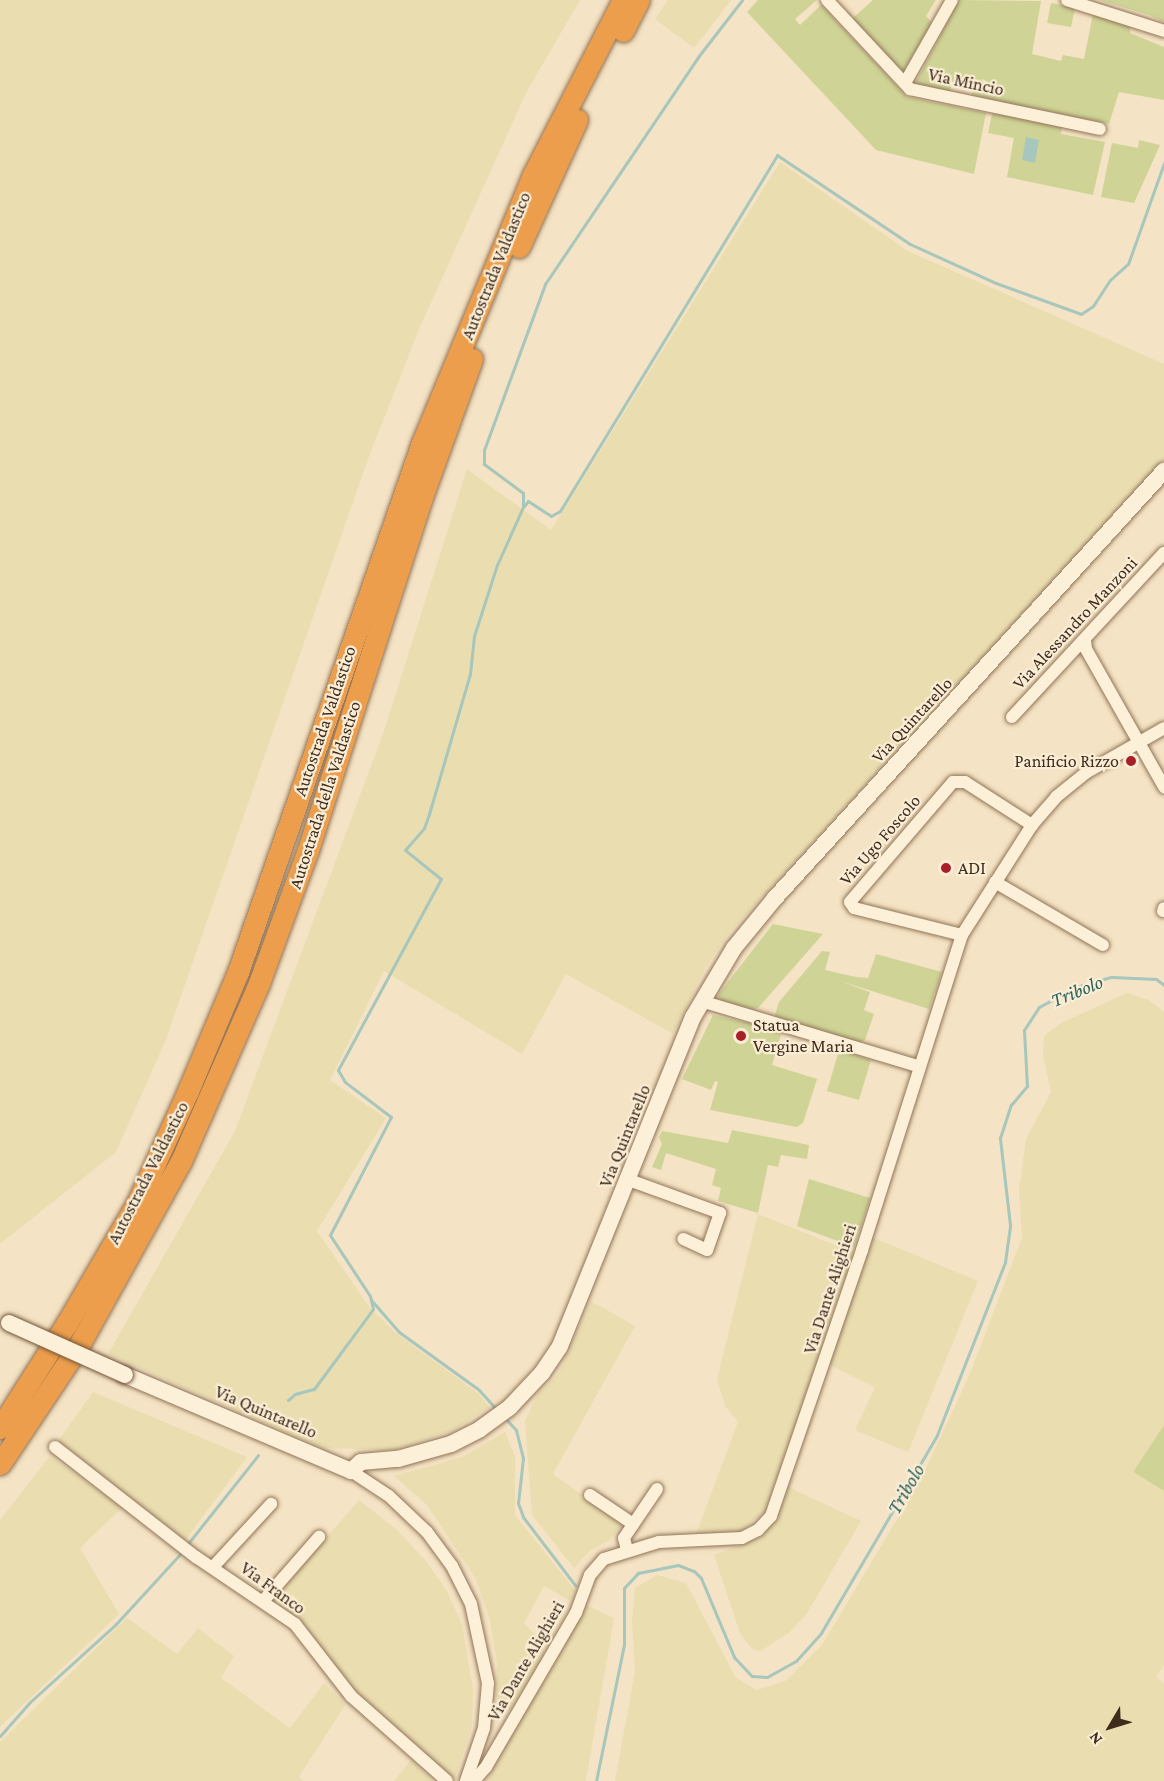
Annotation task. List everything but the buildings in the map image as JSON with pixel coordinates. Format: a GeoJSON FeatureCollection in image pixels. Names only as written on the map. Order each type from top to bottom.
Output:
{"type":"FeatureCollection","features":[{"type":"Feature","properties":{"kind":"highway","name":"Autostrada Valdastico"},"geometry":{"type":"LineString","coordinates":[[0,1428],[67,1323],[137,1203],[188,1091],[237,972],[422,443],[533,175],[622,0]]}},
{"type":"Feature","properties":{"kind":"highway","name":"Autostrada della Valdastico"},"geometry":{"type":"LineString","coordinates":[[0,1464],[74,1352],[156,1208],[234,1046],[308,850],[418,507],[474,353],[549,179],[639,0]]}},
{"type":"Feature","properties":{"kind":"street","name":"Via Mincio"},"geometry":{"type":"LineString","coordinates":[[827,0],[912,90],[1100,129]]}},
{"type":"Feature","properties":{"kind":"street"},"geometry":{"type":"LineString","coordinates":[[904,83],[952,0]]}},
{"type":"Feature","properties":{"kind":"street"},"geometry":{"type":"LineString","coordinates":[[1067,0],[1164,31]]}},
{"type":"Feature","properties":{"kind":"street","name":"Via Quintarello"},"geometry":{"type":"LineString","coordinates":[[5,1321],[125,1375],[351,1471],[361,1462],[398,1459],[451,1444],[505,1411],[542,1373],[560,1346],[701,1001],[734,948],[775,898],[1164,471]]}},
{"type":"Feature","properties":{"kind":"street","name":"Via Alessandro Manzoni"},"geometry":{"type":"LineString","coordinates":[[1012,717],[1164,553]]}},
{"type":"Feature","properties":{"kind":"street"},"geometry":{"type":"LineString","coordinates":[[1085,640],[1086,649],[1164,787]]}},
{"type":"Feature","properties":{"kind":"street","name":"Via Dante Alighieri"},"geometry":{"type":"LineString","coordinates":[[467,1779],[477,1776],[486,1767],[576,1613],[594,1570],[610,1555],[659,1542],[742,1538],[758,1530],[771,1516],[862,1250],[918,1066],[962,934],[1032,825],[1056,797],[1087,772],[1164,728]]}},
{"type":"Feature","properties":{"kind":"street","name":"Via Ugo Foscolo"},"geometry":{"type":"LineString","coordinates":[[962,934],[854,908],[850,902],[953,782],[965,782],[1032,825]]}},
{"type":"Feature","properties":{"kind":"street"},"geometry":{"type":"LineString","coordinates":[[995,882],[1103,945]]}},
{"type":"Feature","properties":{"kind":"street"},"geometry":{"type":"LineString","coordinates":[[701,1001],[918,1066]]}},
{"type":"Feature","properties":{"kind":"street"},"geometry":{"type":"LineString","coordinates":[[629,1180],[720,1213],[707,1251],[683,1239]]}},
{"type":"Feature","properties":{"kind":"street","name":"Via Franco"},"geometry":{"type":"LineString","coordinates":[[55,1448],[184,1547],[264,1600],[295,1624],[351,1696],[447,1781]]}},
{"type":"Feature","properties":{"kind":"street"},"geometry":{"type":"LineString","coordinates":[[351,1471],[389,1496],[427,1532],[452,1566],[471,1604],[488,1683],[484,1728],[467,1779]]}},
{"type":"Feature","properties":{"kind":"street"},"geometry":{"type":"LineString","coordinates":[[627,1550],[624,1538],[657,1489]]}},
{"type":"Feature","properties":{"kind":"street"},"geometry":{"type":"LineString","coordinates":[[590,1495],[633,1524]]}},
{"type":"Feature","properties":{"kind":"street"},"geometry":{"type":"LineString","coordinates":[[213,1567],[271,1504]]}},
{"type":"Feature","properties":{"kind":"street"},"geometry":{"type":"LineString","coordinates":[[264,1600],[319,1537]]}},
{"type":"Feature","properties":{"kind":"shaded area"},"geometry":{"type":"Polygon","coordinates":[[[0,0],[580,0],[527,91],[419,329],[368,459],[165,1042],[116,1152],[0,1244],[0,0]]]}},
{"type":"Feature","properties":{"kind":"shaded area"},"geometry":{"type":"Polygon","coordinates":[[[668,0],[731,0],[694,48],[655,19],[668,0]]]}},
{"type":"Feature","properties":{"kind":"shaded area"},"geometry":{"type":"Polygon","coordinates":[[[780,162],[908,251],[1164,364],[1164,459],[729,933],[705,968],[673,1034],[566,974],[522,1054],[384,971],[330,1080],[386,1118],[317,1231],[370,1308],[396,1333],[479,1394],[489,1407],[453,1431],[393,1450],[322,1448],[108,1354],[235,1131],[384,731],[467,469],[551,530],[780,162]]]}},
{"type":"Feature","properties":{"kind":"shaded area"},"geometry":{"type":"Polygon","coordinates":[[[1127,993],[1149,1000],[1164,1012],[1164,1425],[1133,1472],[1164,1491],[1164,1665],[1156,1677],[1164,1683],[1164,1781],[615,1781],[635,1671],[632,1619],[635,1588],[657,1575],[686,1583],[736,1678],[757,1690],[785,1681],[822,1645],[920,1481],[969,1376],[1022,1238],[1019,1190],[1026,1139],[1051,1092],[1043,1055],[1044,1036],[1061,1023],[1127,993]]]}},
{"type":"Feature","properties":{"kind":"shaded area"},"geometry":{"type":"Polygon","coordinates":[[[758,1214],[855,1253],[766,1510],[740,1532],[696,1534],[738,1422],[725,1406],[717,1379],[758,1214]]]}},
{"type":"Feature","properties":{"kind":"shaded area"},"geometry":{"type":"Polygon","coordinates":[[[869,1236],[978,1281],[908,1452],[855,1430],[875,1387],[826,1363],[869,1236]]]}},
{"type":"Feature","properties":{"kind":"shaded area"},"geometry":{"type":"Polygon","coordinates":[[[591,1301],[635,1326],[553,1474],[622,1524],[610,1540],[590,1551],[574,1568],[532,1515],[525,1421],[537,1395],[558,1374],[591,1301]]]}},
{"type":"Feature","properties":{"kind":"shaded area"},"geometry":{"type":"Polygon","coordinates":[[[93,1392],[247,1457],[184,1542],[58,1448],[59,1440],[93,1392]]]}},
{"type":"Feature","properties":{"kind":"shaded area"},"geometry":{"type":"Polygon","coordinates":[[[505,1432],[515,1456],[515,1515],[575,1590],[570,1601],[544,1586],[524,1623],[543,1643],[544,1654],[510,1710],[496,1697],[497,1663],[489,1616],[475,1578],[427,1505],[394,1476],[462,1457],[505,1432]]]}},
{"type":"Feature","properties":{"kind":"shaded area"},"geometry":{"type":"Polygon","coordinates":[[[50,1456],[123,1507],[80,1548],[119,1614],[0,1727],[0,1520],[50,1456]]]}},
{"type":"Feature","properties":{"kind":"shaded area"},"geometry":{"type":"Polygon","coordinates":[[[786,1486],[861,1521],[806,1615],[790,1632],[761,1651],[752,1649],[740,1633],[714,1555],[747,1542],[786,1486]]]}},
{"type":"Feature","properties":{"kind":"shaded area"},"geometry":{"type":"Polygon","coordinates":[[[359,1500],[396,1529],[425,1560],[447,1591],[462,1624],[473,1690],[472,1726],[454,1781],[357,1696],[328,1662],[314,1637],[274,1598],[359,1500]]]}},
{"type":"Feature","properties":{"kind":"shaded area"},"geometry":{"type":"Polygon","coordinates":[[[584,1604],[614,1618],[586,1781],[486,1781],[563,1648],[584,1604]]]}},
{"type":"Feature","properties":{"kind":"shaded area"},"geometry":{"type":"Polygon","coordinates":[[[127,1618],[177,1654],[198,1628],[234,1656],[221,1678],[290,1728],[324,1683],[345,1705],[299,1777],[304,1781],[0,1781],[0,1742],[127,1618]]]}},
{"type":"Feature","properties":{"kind":"shaded area"},"geometry":{"type":"Polygon","coordinates":[[[411,1760],[433,1781],[394,1781],[411,1760]]]}},
{"type":"Feature","properties":{"kind":"green space"},"geometry":{"type":"Polygon","coordinates":[[[758,0],[817,0],[795,19],[800,25],[821,5],[907,97],[986,113],[974,174],[876,150],[747,12],[758,0]]]}},
{"type":"Feature","properties":{"kind":"green space"},"geometry":{"type":"Polygon","coordinates":[[[873,0],[936,0],[926,16],[932,23],[904,70],[900,70],[852,19],[873,0]]]}},
{"type":"Feature","properties":{"kind":"green space"},"geometry":{"type":"Polygon","coordinates":[[[959,0],[1041,1],[1032,54],[1061,61],[1063,55],[1084,59],[1093,14],[1130,25],[1130,33],[1164,47],[1164,100],[1119,92],[1109,124],[972,96],[973,88],[952,83],[950,92],[919,85],[916,82],[959,0]]]}},
{"type":"Feature","properties":{"kind":"green space"},"geometry":{"type":"Polygon","coordinates":[[[1099,0],[1164,0],[1164,22],[1149,15],[1099,0]]]}},
{"type":"Feature","properties":{"kind":"green space"},"geometry":{"type":"Polygon","coordinates":[[[1051,3],[1075,8],[1071,27],[1047,23],[1051,3]]]}},
{"type":"Feature","properties":{"kind":"green space"},"geometry":{"type":"Polygon","coordinates":[[[997,113],[1062,127],[1061,134],[1105,142],[1093,195],[1007,177],[1014,138],[988,133],[992,114],[997,113]]]}},
{"type":"Feature","properties":{"kind":"green space"},"geometry":{"type":"Polygon","coordinates":[[[1139,140],[1160,145],[1134,203],[1101,197],[1112,143],[1138,148],[1139,140]]]}},
{"type":"Feature","properties":{"kind":"green space"},"geometry":{"type":"Polygon","coordinates":[[[773,924],[823,934],[758,1008],[749,1010],[721,1003],[718,995],[773,924]]]}},
{"type":"Feature","properties":{"kind":"green space"},"geometry":{"type":"Polygon","coordinates":[[[822,951],[830,952],[825,970],[856,977],[868,978],[876,954],[942,972],[929,1009],[840,981],[870,992],[864,1010],[874,1014],[865,1040],[859,1043],[774,1018],[779,1002],[822,951]]]}},
{"type":"Feature","properties":{"kind":"green space"},"geometry":{"type":"Polygon","coordinates":[[[713,1015],[782,1031],[772,1065],[817,1079],[803,1123],[797,1127],[710,1110],[718,1082],[715,1081],[711,1090],[682,1079],[713,1015]]]}},
{"type":"Feature","properties":{"kind":"green space"},"geometry":{"type":"Polygon","coordinates":[[[843,1051],[871,1060],[859,1100],[827,1091],[838,1054],[843,1051]]]}},
{"type":"Feature","properties":{"kind":"green space"},"geometry":{"type":"Polygon","coordinates":[[[732,1130],[809,1145],[807,1159],[781,1155],[778,1167],[768,1165],[758,1213],[718,1201],[721,1188],[712,1185],[716,1169],[666,1153],[661,1170],[652,1167],[662,1144],[659,1138],[662,1131],[728,1143],[732,1130]]]}},
{"type":"Feature","properties":{"kind":"green space"},"geometry":{"type":"Polygon","coordinates":[[[809,1179],[870,1198],[854,1247],[797,1226],[809,1179]]]}},
{"type":"Feature","properties":{"kind":"green space"},"geometry":{"type":"Polygon","coordinates":[[[1164,1425],[1164,1491],[1133,1472],[1164,1425]]]}},
{"type":"Feature","properties":{"kind":"water"},"geometry":{"type":"Polygon","coordinates":[[[1026,137],[1039,140],[1035,163],[1022,160],[1026,137]]]}},
{"type":"Feature","properties":{"kind":"waterway"},"geometry":{"type":"LineString","coordinates":[[288,1400],[295,1394],[314,1389],[373,1309],[370,1296],[330,1235],[391,1117],[345,1082],[338,1070],[441,879],[405,850],[424,828],[429,814],[470,674],[474,636],[497,565],[523,507],[523,493],[484,464],[484,450],[545,284],[698,57],[742,0]]}},
{"type":"Feature","properties":{"kind":"waterway"},"geometry":{"type":"LineString","coordinates":[[524,506],[528,501],[551,516],[560,511],[777,155],[910,244],[996,283],[1081,314],[1093,306],[1110,280],[1128,264],[1164,163]]}},
{"type":"Feature","properties":{"kind":"waterway","name":"Tribolo"},"geometry":{"type":"LineString","coordinates":[[596,1781],[624,1645],[624,1588],[638,1573],[678,1565],[694,1571],[701,1578],[734,1657],[752,1676],[767,1677],[796,1661],[821,1633],[937,1435],[1005,1262],[1010,1225],[1000,1138],[1011,1105],[1027,1086],[1024,1030],[1039,1007],[1076,987],[1112,977],[1156,979],[1164,985]]}},
{"type":"Feature","properties":{"kind":"waterway"},"geometry":{"type":"LineString","coordinates":[[372,1301],[399,1332],[479,1390],[497,1410]]}},
{"type":"Feature","properties":{"kind":"waterway"},"geometry":{"type":"LineString","coordinates":[[504,1417],[516,1430],[523,1458],[518,1503],[523,1517],[575,1585]]}},
{"type":"Feature","properties":{"kind":"waterway"},"geometry":{"type":"LineString","coordinates":[[186,1546],[258,1455]]}},
{"type":"Feature","properties":{"kind":"waterway"},"geometry":{"type":"LineString","coordinates":[[0,1736],[30,1702],[116,1624],[182,1552]]}},
{"type":"Feature","properties":{"kind":"place","name":"Panificio Rizzo"},"geometry":{"type":"Point","coordinates":[1131,761]}},
{"type":"Feature","properties":{"kind":"place","name":"ADI"},"geometry":{"type":"Point","coordinates":[946,868]}},
{"type":"Feature","properties":{"kind":"place","name":"Statua Vergine Maria"},"geometry":{"type":"Point","coordinates":[741,1036]}}]}
